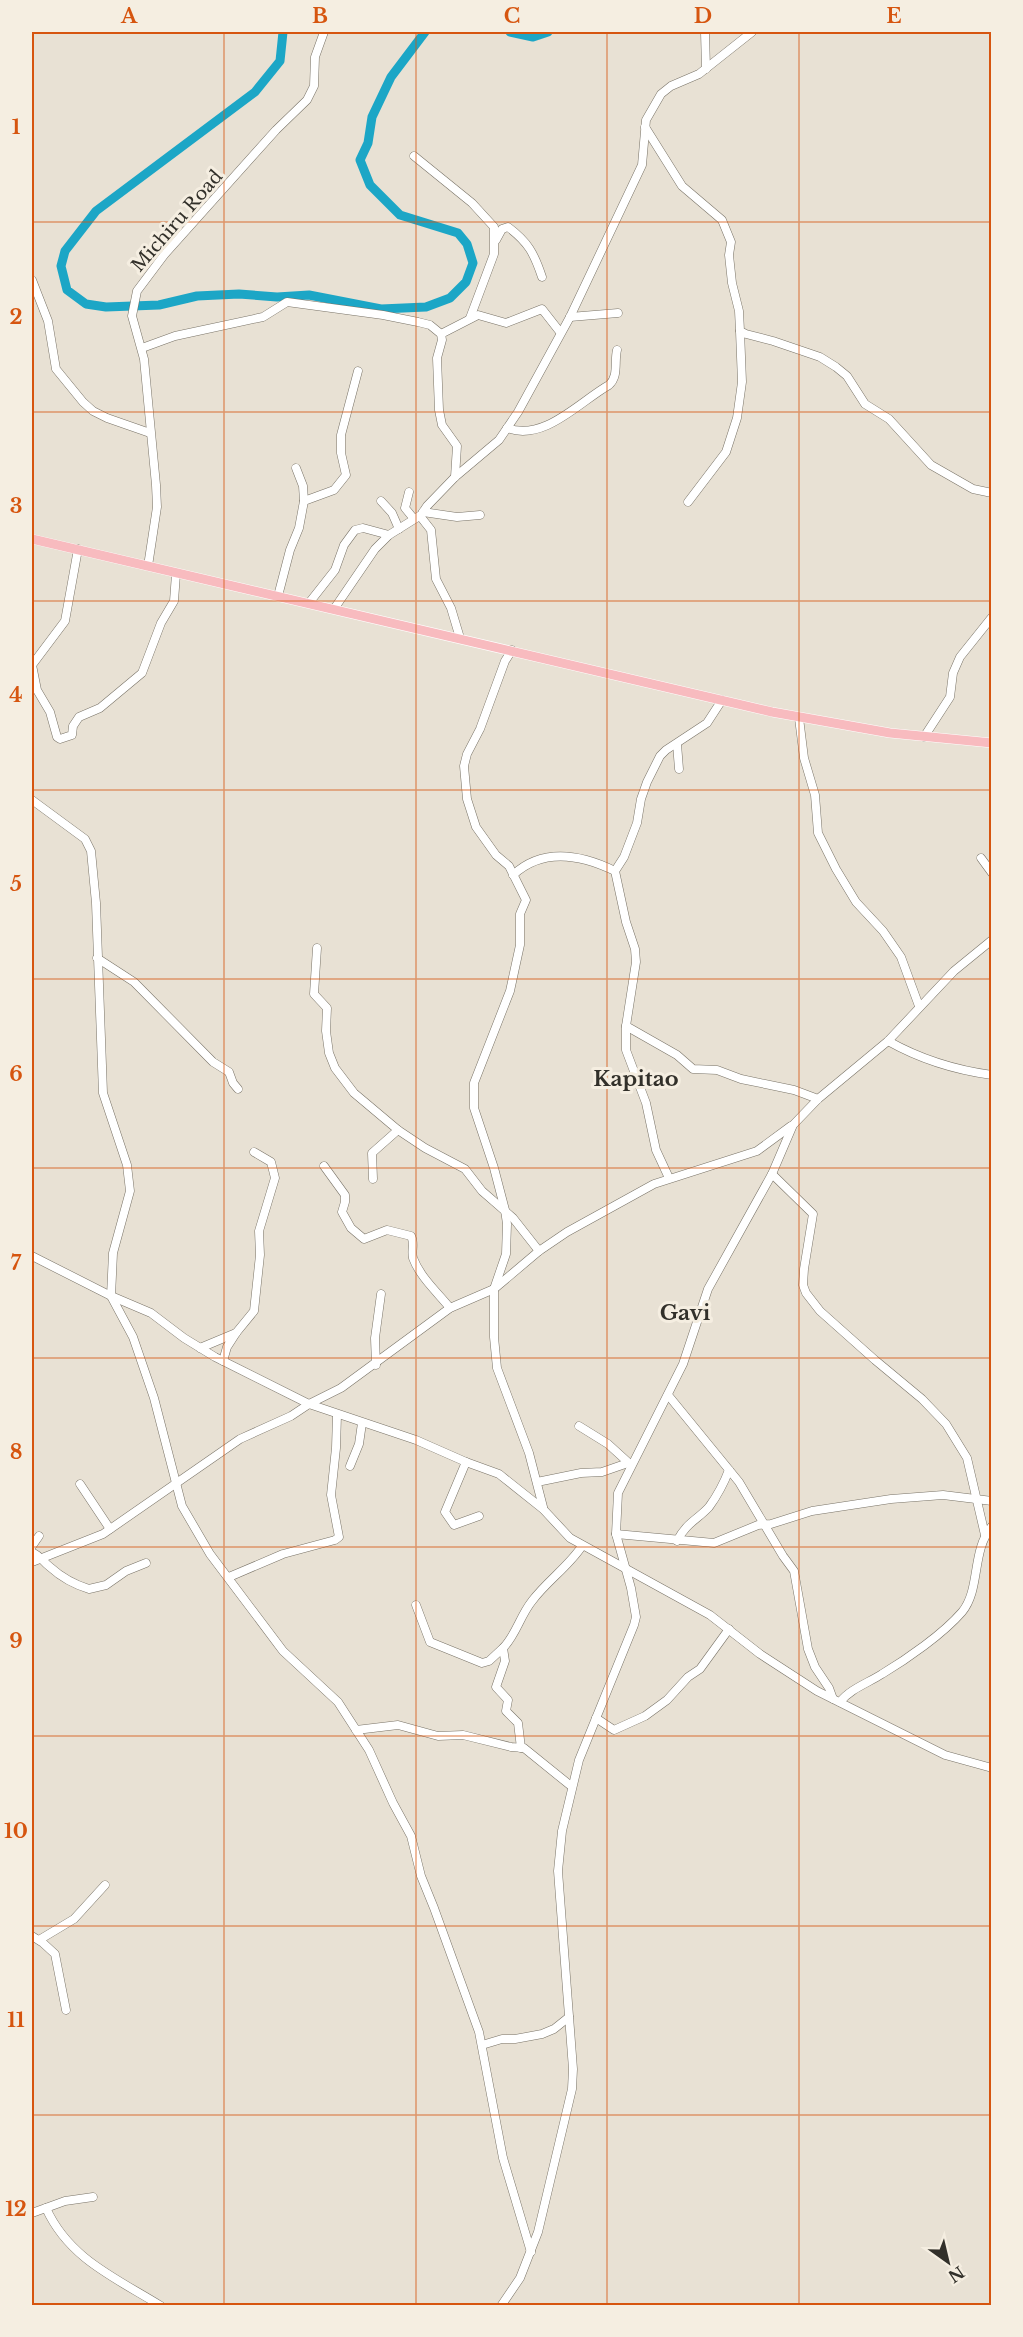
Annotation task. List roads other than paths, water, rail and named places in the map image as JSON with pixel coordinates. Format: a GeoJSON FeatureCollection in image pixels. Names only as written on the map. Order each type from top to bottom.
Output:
{"type":"FeatureCollection","features":[{"type":"Feature","properties":{"kind":"main road"},"geometry":{"type":"LineString","coordinates":[[32,539],[799,718],[924,737],[991,741]]}},
{"type":"Feature","properties":{"kind":"street","name":"Michiru Road"},"geometry":{"type":"LineString","coordinates":[[148,566],[157,498],[141,348],[132,316],[135,295],[149,272],[276,130],[307,100],[314,86],[315,57],[324,32]]}},
{"type":"Feature","properties":{"kind":"street"},"geometry":{"type":"LineString","coordinates":[[705,32],[706,69]]}},
{"type":"Feature","properties":{"kind":"street"},"geometry":{"type":"LineString","coordinates":[[334,609],[360,574],[370,554],[389,535],[419,516],[455,477],[499,440],[534,387],[642,165],[645,127],[651,109],[661,94],[671,86],[693,78],[752,32]]}},
{"type":"Feature","properties":{"kind":"street"},"geometry":{"type":"LineString","coordinates":[[645,127],[682,186],[722,220],[731,243],[729,255],[732,283],[739,311],[742,382],[737,418],[726,453],[688,502]]}},
{"type":"Feature","properties":{"kind":"street"},"geometry":{"type":"LineString","coordinates":[[414,156],[488,219],[494,227],[496,240],[494,254],[470,318]]}},
{"type":"Feature","properties":{"kind":"street"},"geometry":{"type":"LineString","coordinates":[[496,240],[502,229],[508,227],[517,233],[530,246],[542,277]]}},
{"type":"Feature","properties":{"kind":"street"},"geometry":{"type":"LineString","coordinates":[[32,280],[48,321],[57,370],[93,411],[150,433]]}},
{"type":"Feature","properties":{"kind":"street"},"geometry":{"type":"LineString","coordinates":[[141,348],[175,336],[263,317],[287,302],[383,315],[430,325],[441,334],[442,340],[437,358],[439,411],[442,425],[457,446],[455,477]]}},
{"type":"Feature","properties":{"kind":"street"},"geometry":{"type":"LineString","coordinates":[[441,334],[478,315],[506,323],[542,309],[560,332]]}},
{"type":"Feature","properties":{"kind":"street"},"geometry":{"type":"LineString","coordinates":[[570,317],[618,313]]}},
{"type":"Feature","properties":{"kind":"street"},"geometry":{"type":"LineString","coordinates":[[740,331],[820,357],[836,367],[847,376],[865,404],[889,419],[932,465],[979,492],[992,493]]}},
{"type":"Feature","properties":{"kind":"street"},"geometry":{"type":"LineString","coordinates":[[507,428],[524,432],[535,430],[574,410],[591,395],[613,381],[617,350]]}},
{"type":"Feature","properties":{"kind":"street"},"geometry":{"type":"LineString","coordinates":[[304,501],[334,490],[346,476],[341,435],[358,370]]}},
{"type":"Feature","properties":{"kind":"street"},"geometry":{"type":"LineString","coordinates":[[278,596],[290,550],[299,528],[304,501],[303,486],[296,468]]}},
{"type":"Feature","properties":{"kind":"street"},"geometry":{"type":"LineString","coordinates":[[409,492],[405,508],[419,516],[430,528],[437,584],[451,608],[460,638]]}},
{"type":"Feature","properties":{"kind":"street"},"geometry":{"type":"LineString","coordinates":[[381,501],[392,513],[399,529]]}},
{"type":"Feature","properties":{"kind":"street"},"geometry":{"type":"LineString","coordinates":[[419,516],[480,515]]}},
{"type":"Feature","properties":{"kind":"street"},"geometry":{"type":"LineString","coordinates":[[309,603],[335,570],[344,544],[355,530],[363,528],[389,535]]}},
{"type":"Feature","properties":{"kind":"street"},"geometry":{"type":"LineString","coordinates":[[78,549],[65,621],[32,665],[38,690],[50,712],[57,737],[60,739],[72,735],[73,726],[79,717],[100,708],[142,673],[161,623],[174,601],[176,574]]}},
{"type":"Feature","properties":{"kind":"street"},"geometry":{"type":"LineString","coordinates":[[924,737],[950,697],[953,673],[960,657],[992,617]]}},
{"type":"Feature","properties":{"kind":"street"},"geometry":{"type":"LineString","coordinates":[[512,650],[505,661],[464,766],[467,799],[476,827],[496,855],[509,866],[526,900],[520,915],[520,945],[510,991],[474,1083],[473,1098],[505,1210],[506,1254],[494,1289],[494,1337],[497,1368],[529,1453],[543,1509]]}},
{"type":"Feature","properties":{"kind":"street"},"geometry":{"type":"LineString","coordinates":[[669,1178],[656,1150],[646,1103],[628,1056],[625,1039],[634,981],[635,956],[615,871],[624,857],[638,823],[646,782],[660,756],[707,723],[722,700]]}},
{"type":"Feature","properties":{"kind":"street"},"geometry":{"type":"LineString","coordinates":[[799,718],[804,758],[815,795],[818,833],[856,902],[883,931],[901,957],[919,1006]]}},
{"type":"Feature","properties":{"kind":"street"},"geometry":{"type":"LineString","coordinates":[[677,744],[679,769]]}},
{"type":"Feature","properties":{"kind":"street"},"geometry":{"type":"LineString","coordinates":[[32,800],[85,838],[90,847],[98,958],[103,1093],[127,1165],[130,1191],[113,1253],[111,1296],[133,1337],[154,1398],[182,1506],[194,1529],[283,1651],[333,1696],[369,1750],[411,1836],[421,1876],[479,2032],[503,2158],[531,2252]]}},
{"type":"Feature","properties":{"kind":"street"},"geometry":{"type":"LineString","coordinates":[[509,866],[521,867],[559,855],[595,862],[615,871]]}},
{"type":"Feature","properties":{"kind":"street"},"geometry":{"type":"LineString","coordinates":[[981,858],[992,873]]}},
{"type":"Feature","properties":{"kind":"street"},"geometry":{"type":"LineString","coordinates":[[513,875],[521,867]]}},
{"type":"Feature","properties":{"kind":"street"},"geometry":{"type":"LineString","coordinates":[[32,1562],[110,1529],[240,1440],[342,1388],[450,1308],[494,1289],[539,1251],[596,1216],[669,1178],[732,1161],[757,1151],[793,1125],[818,1099],[888,1041],[954,971],[992,940]]}},
{"type":"Feature","properties":{"kind":"street"},"geometry":{"type":"LineString","coordinates":[[317,948],[314,994],[327,1008],[327,1041],[335,1068],[354,1093],[398,1130],[425,1148],[465,1169],[482,1191],[505,1210],[539,1251]]}},
{"type":"Feature","properties":{"kind":"street"},"geometry":{"type":"LineString","coordinates":[[98,958],[134,982],[213,1062],[226,1069],[238,1089]]}},
{"type":"Feature","properties":{"kind":"street"},"geometry":{"type":"LineString","coordinates":[[626,1026],[677,1055],[693,1069],[717,1070],[741,1079],[794,1090],[818,1099]]}},
{"type":"Feature","properties":{"kind":"street"},"geometry":{"type":"LineString","coordinates":[[888,1041],[908,1052],[946,1066],[992,1075]]}},
{"type":"Feature","properties":{"kind":"street"},"geometry":{"type":"LineString","coordinates":[[501,2306],[520,2278],[538,2232],[572,2089],[558,1871],[562,1832],[571,1786],[579,1760],[634,1625],[635,1608],[616,1534],[618,1492],[629,1464],[668,1395],[690,1348],[708,1289],[772,1174],[793,1125]]}},
{"type":"Feature","properties":{"kind":"street"},"geometry":{"type":"LineString","coordinates":[[373,1179],[372,1153],[398,1130]]}},
{"type":"Feature","properties":{"kind":"street"},"geometry":{"type":"LineString","coordinates":[[223,1361],[227,1347],[254,1311],[260,1255],[259,1231],[275,1178],[271,1162],[254,1152]]}},
{"type":"Feature","properties":{"kind":"street"},"geometry":{"type":"LineString","coordinates":[[324,1166],[345,1195],[342,1212],[351,1228],[364,1239],[387,1230],[411,1236],[413,1239],[412,1257],[428,1282],[450,1308]]}},
{"type":"Feature","properties":{"kind":"street"},"geometry":{"type":"LineString","coordinates":[[772,1174],[813,1214],[803,1286],[809,1298],[843,1332],[921,1397],[940,1416],[965,1454],[985,1535]]}},
{"type":"Feature","properties":{"kind":"street"},"geometry":{"type":"LineString","coordinates":[[32,1256],[111,1296],[150,1312],[200,1348],[309,1404],[416,1440],[499,1474],[543,1509],[561,1530],[582,1545],[710,1615],[779,1667],[836,1701],[945,1755],[992,1768]]}},
{"type":"Feature","properties":{"kind":"street"},"geometry":{"type":"LineString","coordinates":[[376,1365],[375,1338],[381,1294]]}},
{"type":"Feature","properties":{"kind":"street"},"geometry":{"type":"LineString","coordinates":[[200,1348],[236,1333]]}},
{"type":"Feature","properties":{"kind":"street"},"geometry":{"type":"LineString","coordinates":[[668,1395],[748,1495],[795,1573],[808,1649],[814,1666],[836,1701]]}},
{"type":"Feature","properties":{"kind":"street"},"geometry":{"type":"LineString","coordinates":[[229,1577],[283,1554],[339,1537],[331,1495],[337,1415]]}},
{"type":"Feature","properties":{"kind":"street"},"geometry":{"type":"LineString","coordinates":[[350,1466],[359,1444],[362,1423]]}},
{"type":"Feature","properties":{"kind":"street"},"geometry":{"type":"LineString","coordinates":[[579,1426],[608,1444],[629,1464]]}},
{"type":"Feature","properties":{"kind":"street"},"geometry":{"type":"LineString","coordinates":[[466,1462],[445,1512],[454,1525],[479,1516]]}},
{"type":"Feature","properties":{"kind":"street"},"geometry":{"type":"LineString","coordinates":[[537,1482],[581,1473],[602,1472],[629,1464]]}},
{"type":"Feature","properties":{"kind":"street"},"geometry":{"type":"LineString","coordinates":[[677,1541],[686,1526],[710,1506],[729,1470]]}},
{"type":"Feature","properties":{"kind":"street"},"geometry":{"type":"LineString","coordinates":[[80,1484],[110,1529]]}},
{"type":"Feature","properties":{"kind":"street"},"geometry":{"type":"LineString","coordinates":[[616,1534],[714,1543],[765,1524],[807,1512],[891,1499],[943,1496],[992,1501]]}},
{"type":"Feature","properties":{"kind":"street"},"geometry":{"type":"LineString","coordinates":[[836,1701],[911,1655],[961,1613],[969,1599],[980,1547],[992,1526]]}},
{"type":"Feature","properties":{"kind":"street"},"geometry":{"type":"LineString","coordinates":[[32,1546],[39,1536]]}},
{"type":"Feature","properties":{"kind":"street"},"geometry":{"type":"LineString","coordinates":[[417,1605],[430,1642],[482,1663],[489,1661],[502,1649],[531,1602],[582,1545]]}},
{"type":"Feature","properties":{"kind":"street"},"geometry":{"type":"LineString","coordinates":[[32,1552],[43,1558],[62,1576],[89,1589],[106,1585],[126,1571],[146,1563]]}},
{"type":"Feature","properties":{"kind":"street"},"geometry":{"type":"LineString","coordinates":[[596,1718],[614,1731],[651,1713],[680,1688],[688,1677],[700,1669],[729,1629]]}},
{"type":"Feature","properties":{"kind":"street"},"geometry":{"type":"LineString","coordinates":[[502,1649],[505,1661],[496,1686],[508,1700],[505,1710],[518,1723],[521,1732],[521,1748]]}},
{"type":"Feature","properties":{"kind":"street"},"geometry":{"type":"LineString","coordinates":[[356,1730],[398,1725],[438,1736],[463,1735],[521,1748],[530,1752],[571,1786]]}},
{"type":"Feature","properties":{"kind":"street"},"geometry":{"type":"LineString","coordinates":[[66,2010],[56,1958],[52,1951],[35,1938],[74,1919],[105,1885]]}},
{"type":"Feature","properties":{"kind":"street"},"geometry":{"type":"LineString","coordinates":[[482,2045],[502,2039],[542,2034],[554,2029],[569,2017]]}},
{"type":"Feature","properties":{"kind":"street"},"geometry":{"type":"LineString","coordinates":[[32,2213],[65,2201],[93,2197]]}},
{"type":"Feature","properties":{"kind":"street"},"geometry":{"type":"LineString","coordinates":[[46,2208],[54,2226],[87,2260],[161,2306]]}},
{"type":"Feature","properties":{"kind":"waterway"},"geometry":{"type":"LineString","coordinates":[[283,32],[280,61],[255,92],[96,211],[65,251],[61,266],[67,290],[86,304],[106,307],[159,305],[197,296],[239,294],[277,297],[309,295],[381,309],[426,307],[450,298],[466,282],[473,263],[467,244],[458,233],[400,215],[370,185],[360,160],[368,143],[372,117],[391,77],[425,32]]}},
{"type":"Feature","properties":{"kind":"waterway"},"geometry":{"type":"LineString","coordinates":[[510,32],[533,37],[548,32]]}},
{"type":"Feature","properties":{"kind":"district","name":"Kapitao"},"geometry":{"type":"Point","coordinates":[636,1079]}},
{"type":"Feature","properties":{"kind":"district","name":"Gavi"},"geometry":{"type":"Point","coordinates":[685,1313]}}]}
